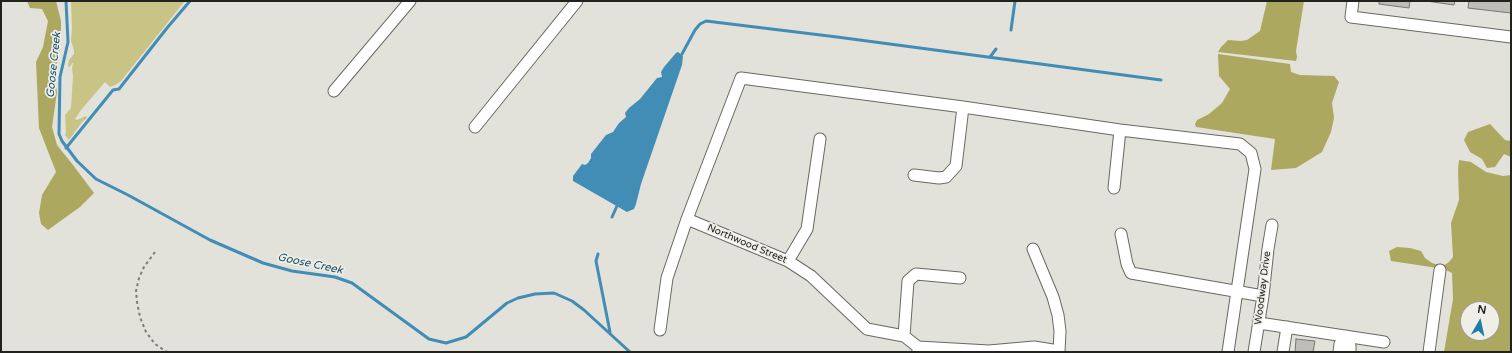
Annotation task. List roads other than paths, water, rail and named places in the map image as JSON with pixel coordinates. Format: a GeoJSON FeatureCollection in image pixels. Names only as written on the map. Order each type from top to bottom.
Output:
{"type":"FeatureCollection","features":[{"type":"Feature","properties":{"kind":"street"},"geometry":{"type":"LineString","coordinates":[[334,91],[410,1]]}},
{"type":"Feature","properties":{"kind":"street"},"geometry":{"type":"LineString","coordinates":[[475,127],[577,1]]}},
{"type":"Feature","properties":{"kind":"street"},"geometry":{"type":"LineString","coordinates":[[1353,1],[1351,17],[1511,37]]}},
{"type":"Feature","properties":{"kind":"street"},"geometry":{"type":"LineString","coordinates":[[660,330],[667,278],[687,219],[741,78],[963,107],[1120,130],[1240,144],[1251,153],[1255,169],[1228,352]]}},
{"type":"Feature","properties":{"kind":"street"},"geometry":{"type":"LineString","coordinates":[[914,175],[939,178],[946,177],[956,166],[963,107]]}},
{"type":"Feature","properties":{"kind":"street"},"geometry":{"type":"LineString","coordinates":[[1114,188],[1120,130]]}},
{"type":"Feature","properties":{"kind":"street"},"geometry":{"type":"LineString","coordinates":[[788,260],[807,229],[820,139]]}},
{"type":"Feature","properties":{"kind":"street","name":"Northwood Street"},"geometry":{"type":"LineString","coordinates":[[687,219],[788,260],[811,276],[867,329],[904,336],[918,349]]}},
{"type":"Feature","properties":{"kind":"street","name":"Woodway Drive"},"geometry":{"type":"LineString","coordinates":[[1254,352],[1272,225]]}},
{"type":"Feature","properties":{"kind":"street"},"geometry":{"type":"LineString","coordinates":[[1121,234],[1131,273],[1263,296]]}},
{"type":"Feature","properties":{"kind":"street"},"geometry":{"type":"LineString","coordinates":[[918,349],[989,351],[1034,347],[1059,351],[1060,331],[1058,315],[1053,297],[1033,249]]}},
{"type":"Feature","properties":{"kind":"street"},"geometry":{"type":"LineString","coordinates":[[1429,352],[1440,270]]}},
{"type":"Feature","properties":{"kind":"street"},"geometry":{"type":"LineString","coordinates":[[904,336],[908,281],[916,274],[960,278]]}},
{"type":"Feature","properties":{"kind":"street"},"geometry":{"type":"LineString","coordinates":[[1259,323],[1384,342]]}},
{"type":"Feature","properties":{"kind":"street"},"geometry":{"type":"LineString","coordinates":[[1283,352],[1287,327]]}},
{"type":"Feature","properties":{"kind":"street"},"geometry":{"type":"LineString","coordinates":[[1338,352],[1340,344],[1346,336]]}},
{"type":"Feature","properties":{"kind":"street"},"geometry":{"type":"LineString","coordinates":[[1346,336],[1350,346],[1350,352]]}},
{"type":"Feature","properties":{"kind":"water"},"geometry":{"type":"Polygon","coordinates":[[[678,52],[683,56],[682,65],[641,184],[636,204],[634,209],[627,212],[573,181],[573,176],[582,164],[585,165],[588,163],[591,158],[591,154],[606,135],[613,132],[619,123],[626,117],[625,113],[629,108],[640,99],[657,78],[662,77],[661,72],[664,67],[678,52]]]}},
{"type":"Feature","properties":{"kind":"waterway","name":"Goose Creek"},"geometry":{"type":"LineString","coordinates":[[66,1],[68,42],[60,77],[59,134],[62,141],[77,161],[96,179],[210,240],[263,263],[292,271],[335,277],[352,283],[429,339],[446,343],[466,337],[507,303],[518,298],[535,294],[554,293],[572,301],[584,310],[630,352]]}},
{"type":"Feature","properties":{"kind":"waterway"},"geometry":{"type":"LineString","coordinates":[[66,148],[113,90],[119,89],[190,1]]}},
{"type":"Feature","properties":{"kind":"waterway"},"geometry":{"type":"LineString","coordinates":[[1011,30],[1015,1]]}},
{"type":"Feature","properties":{"kind":"waterway"},"geometry":{"type":"LineString","coordinates":[[682,54],[695,30],[700,24],[706,21],[1161,80]]}},
{"type":"Feature","properties":{"kind":"waterway"},"geometry":{"type":"LineString","coordinates":[[990,57],[996,49]]}},
{"type":"Feature","properties":{"kind":"waterway"},"geometry":{"type":"LineString","coordinates":[[612,217],[617,206]]}},
{"type":"Feature","properties":{"kind":"waterway"},"geometry":{"type":"LineString","coordinates":[[598,254],[596,261],[610,332]]}}]}
